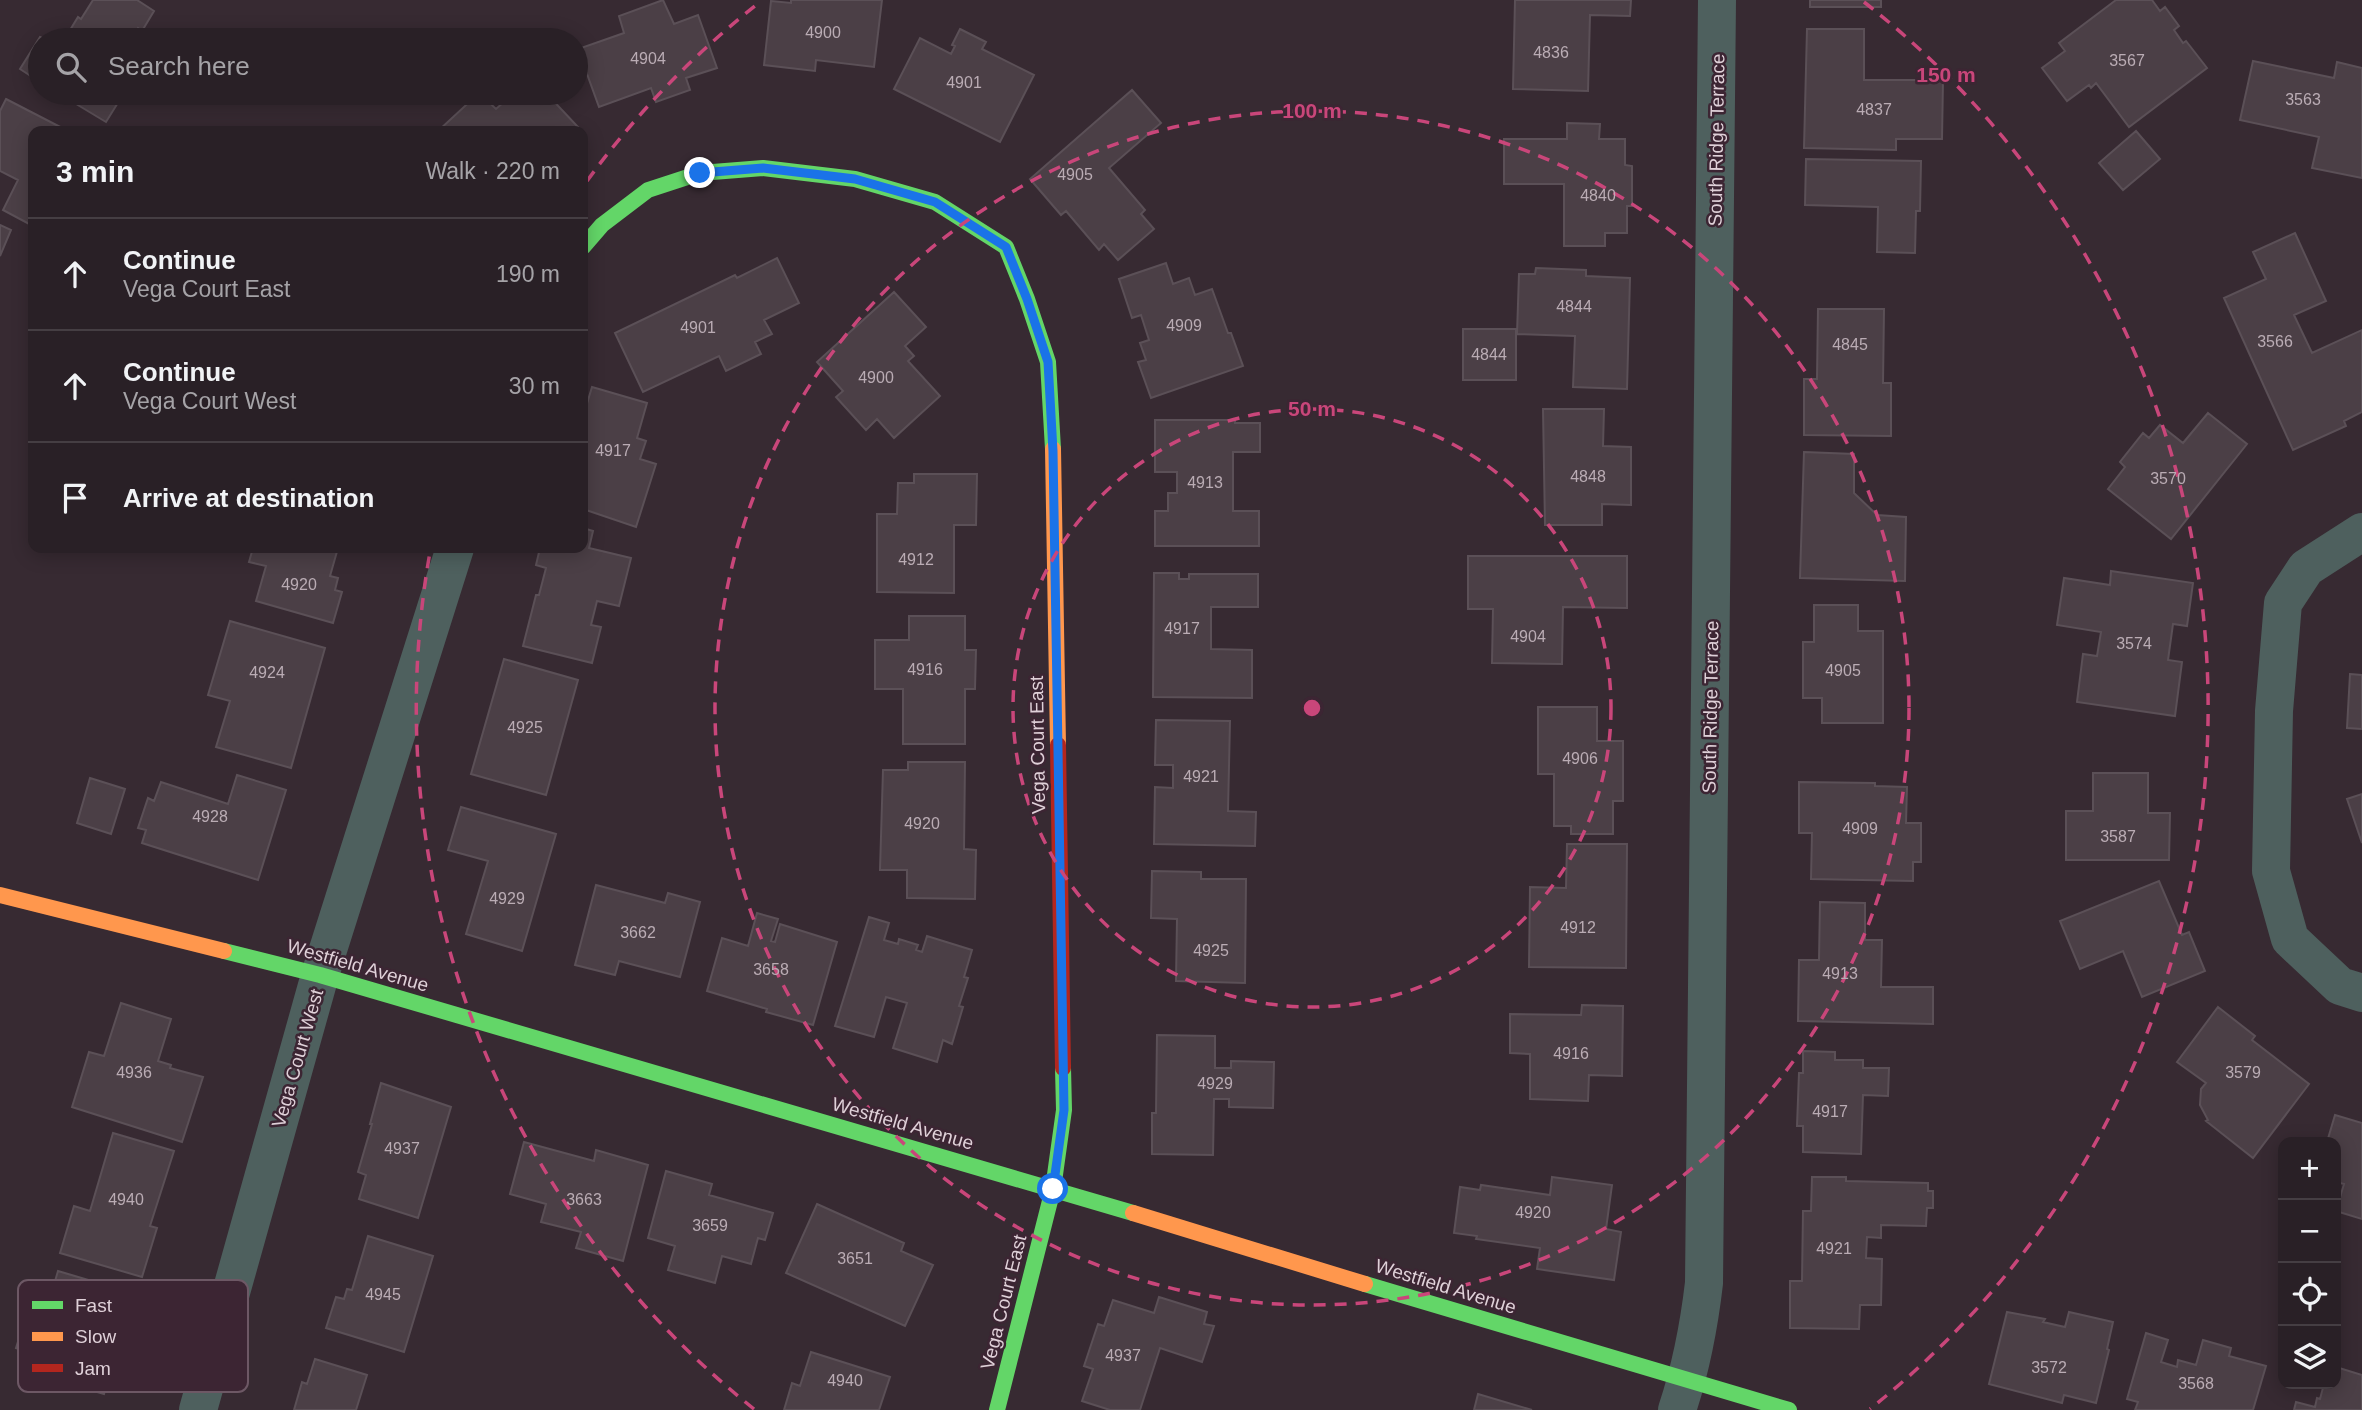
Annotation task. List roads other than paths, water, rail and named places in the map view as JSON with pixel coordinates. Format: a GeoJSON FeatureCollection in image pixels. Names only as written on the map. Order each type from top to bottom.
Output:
{"type":"FeatureCollection","features":[{"type":"Feature","properties":{"kind":"street","name":"South Ridge Terrace"},"geometry":{"type":"LineString","coordinates":[[1682,1396],[1700,1322],[1703,1283],[1717,0]]}},
{"type":"Feature","properties":{"kind":"street","name":"Vega Court East"},"geometry":{"type":"LineString","coordinates":[[588,241],[602,225],[648,190],[700,173],[763,168],[855,179],[935,202],[1006,247],[1027,299],[1048,362],[1053,451],[1064,1110],[1053,1189],[997,1410]]}},
{"type":"Feature","properties":{"kind":"street"},"geometry":{"type":"LineString","coordinates":[[2362,532],[2306,568],[2283,603],[2274,711],[2271,871],[2290,939],[2340,986],[2362,993]]}},
{"type":"Feature","properties":{"kind":"street","name":"Vega Court West"},"geometry":{"type":"LineString","coordinates":[[234,1280],[320,975],[454,553]]}},
{"type":"Feature","properties":{"kind":"street","name":"Westfield Avenue"},"geometry":{"type":"LineString","coordinates":[[0,895],[320,975],[1053,1189],[1682,1396],[1788,1410]]}},
{"type":"Feature","properties":{"kind":"street","name":"Vega Court West"},"geometry":{"type":"LineString","coordinates":[[198,1410],[203,1392]]}}]}
